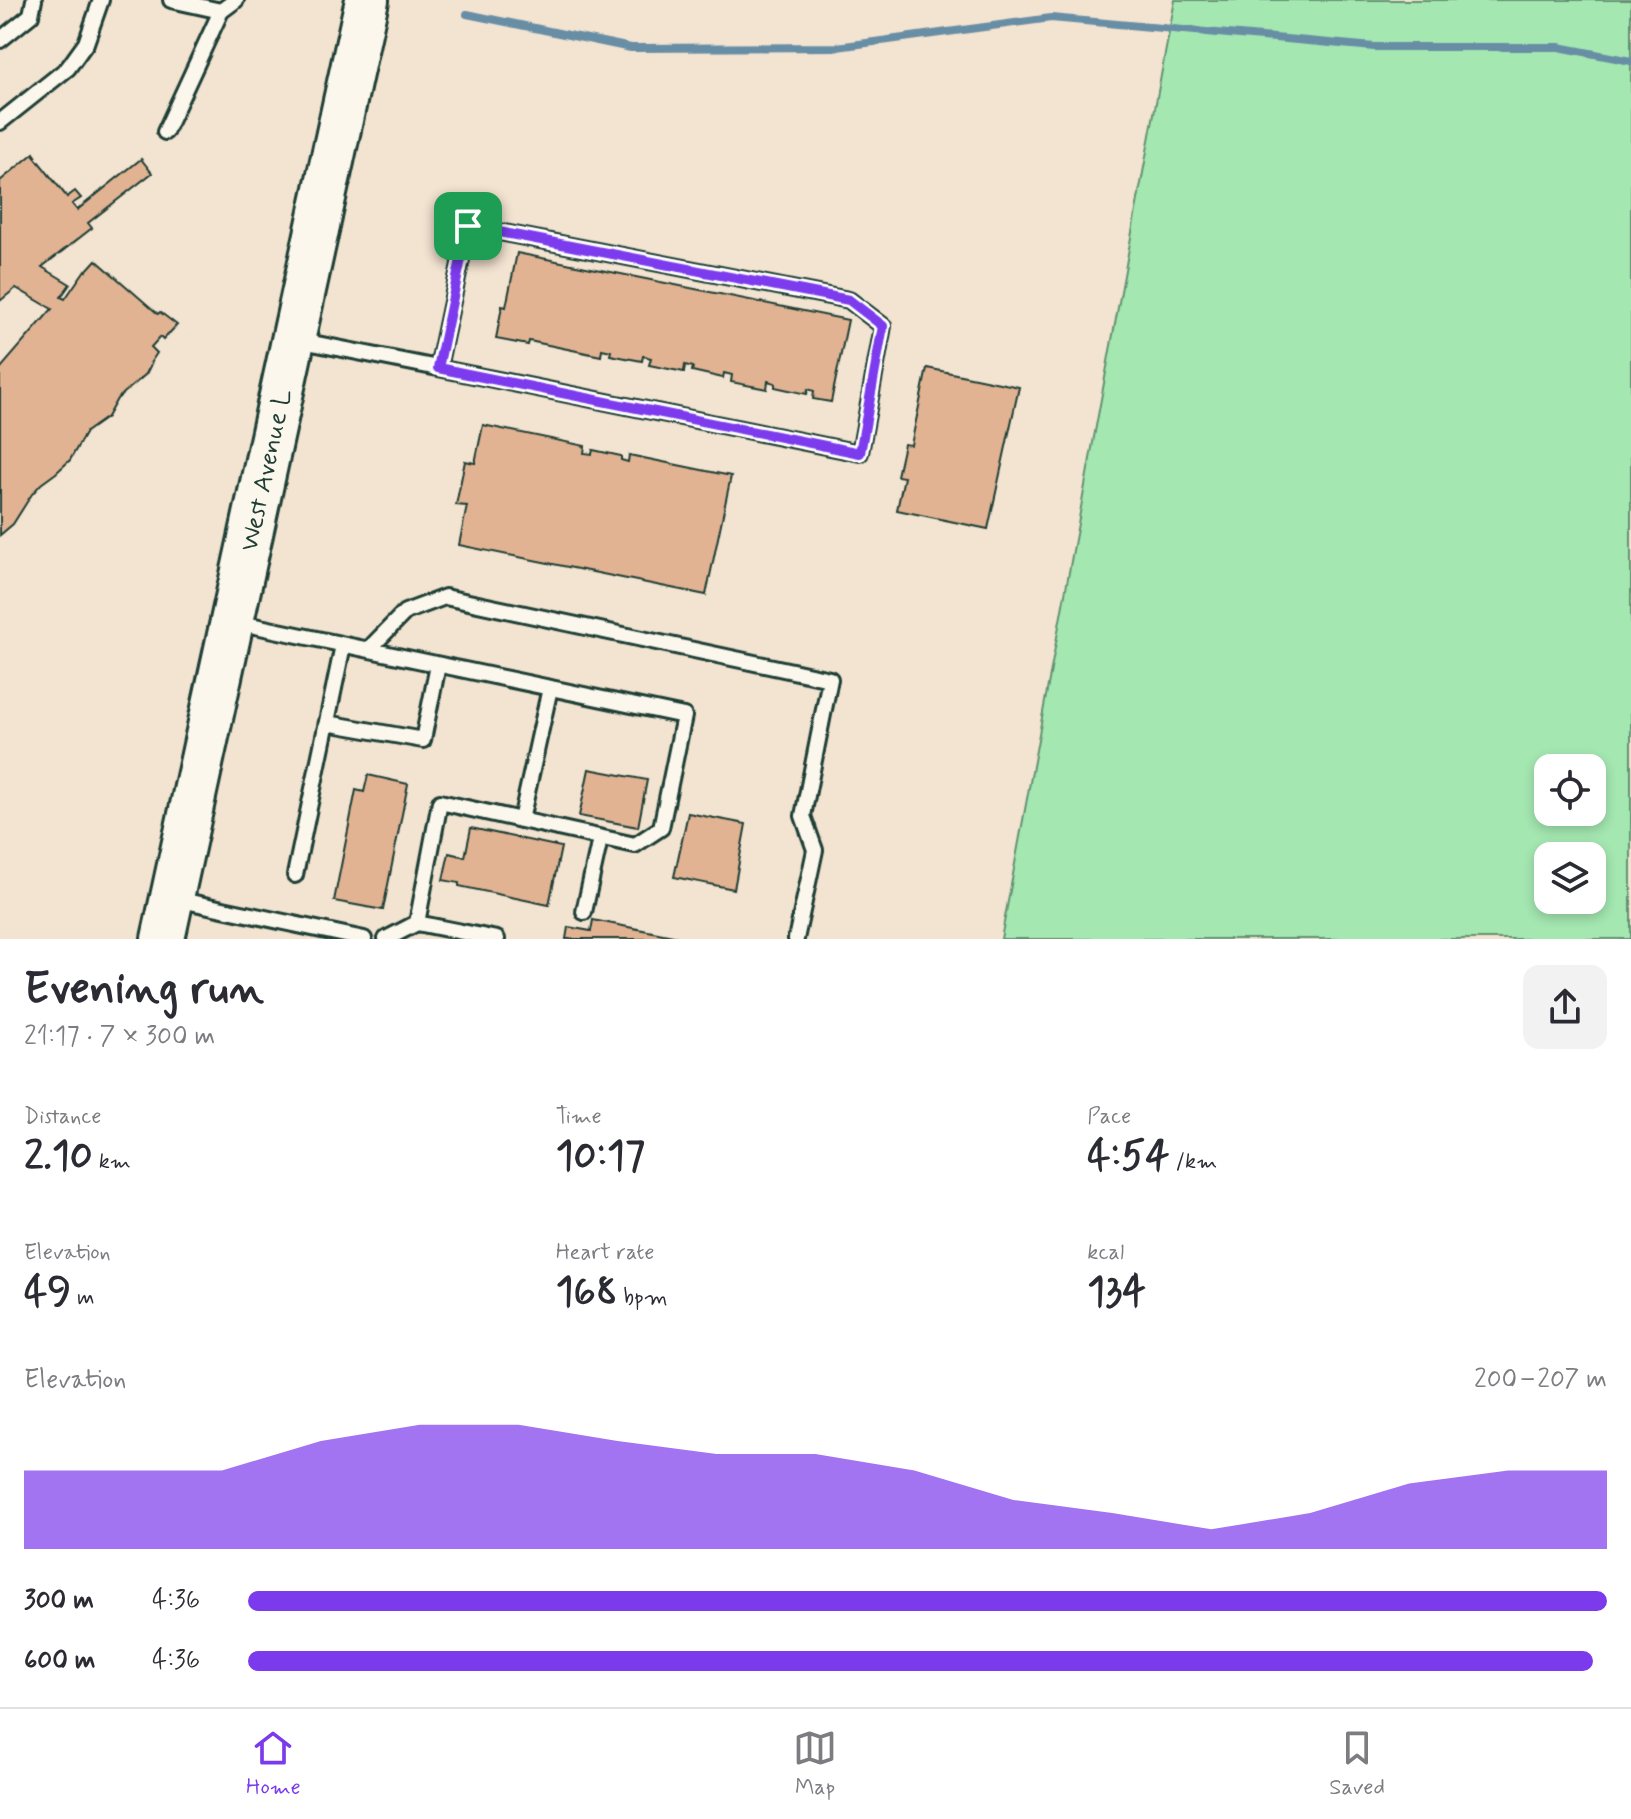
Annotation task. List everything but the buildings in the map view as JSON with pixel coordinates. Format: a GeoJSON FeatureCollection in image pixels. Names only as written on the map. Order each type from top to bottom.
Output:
{"type":"FeatureCollection","features":[{"type":"Feature","properties":{"kind":"main road","name":"West Avenue L"},"geometry":{"type":"LineString","coordinates":[[163,939],[367,0]]}},
{"type":"Feature","properties":{"kind":"lane"},"geometry":{"type":"LineString","coordinates":[[0,40],[31,15],[34,0]]}},
{"type":"Feature","properties":{"kind":"lane"},"geometry":{"type":"LineString","coordinates":[[0,122],[68,68],[86,43],[101,0]]}},
{"type":"Feature","properties":{"kind":"lane"},"geometry":{"type":"LineString","coordinates":[[175,0],[221,11]]}},
{"type":"Feature","properties":{"kind":"lane"},"geometry":{"type":"LineString","coordinates":[[165,132],[221,11],[236,0]]}},
{"type":"Feature","properties":{"kind":"lane"},"geometry":{"type":"LineString","coordinates":[[293,339],[860,453],[883,326],[849,300],[468,226],[438,368]]}},
{"type":"Feature","properties":{"kind":"lane"},"geometry":{"type":"LineString","coordinates":[[369,649],[405,612],[445,597],[830,679],[803,816],[815,850],[796,939]]}},
{"type":"Feature","properties":{"kind":"lane"},"geometry":{"type":"LineString","coordinates":[[232,622],[684,716],[661,828],[635,845],[440,802],[417,923]]}},
{"type":"Feature","properties":{"kind":"lane"},"geometry":{"type":"LineString","coordinates":[[295,875],[343,645]]}},
{"type":"Feature","properties":{"kind":"lane"},"geometry":{"type":"LineString","coordinates":[[327,723],[423,740],[438,665]]}},
{"type":"Feature","properties":{"kind":"lane"},"geometry":{"type":"LineString","coordinates":[[521,820],[550,688]]}},
{"type":"Feature","properties":{"kind":"lane"},"geometry":{"type":"LineString","coordinates":[[584,912],[600,839]]}},
{"type":"Feature","properties":{"kind":"lane"},"geometry":{"type":"LineString","coordinates":[[172,898],[364,939]]}},
{"type":"Feature","properties":{"kind":"lane"},"geometry":{"type":"LineString","coordinates":[[386,939],[417,923],[497,939]]}},
{"type":"Feature","properties":{"kind":"green space"},"geometry":{"type":"Polygon","coordinates":[[[1175,0],[1631,0],[1631,939],[1001,939],[1175,0]]]}},
{"type":"Feature","properties":{"kind":"waterway"},"geometry":{"type":"LineString","coordinates":[[467,14],[631,48],[837,47],[1051,18],[1374,47],[1559,47],[1631,61]]}},
{"type":"Feature","properties":{"kind":"route"},"geometry":{"type":"LineString","coordinates":[[468,226],[849,300],[883,326],[860,453],[438,368],[468,226]]}}]}
